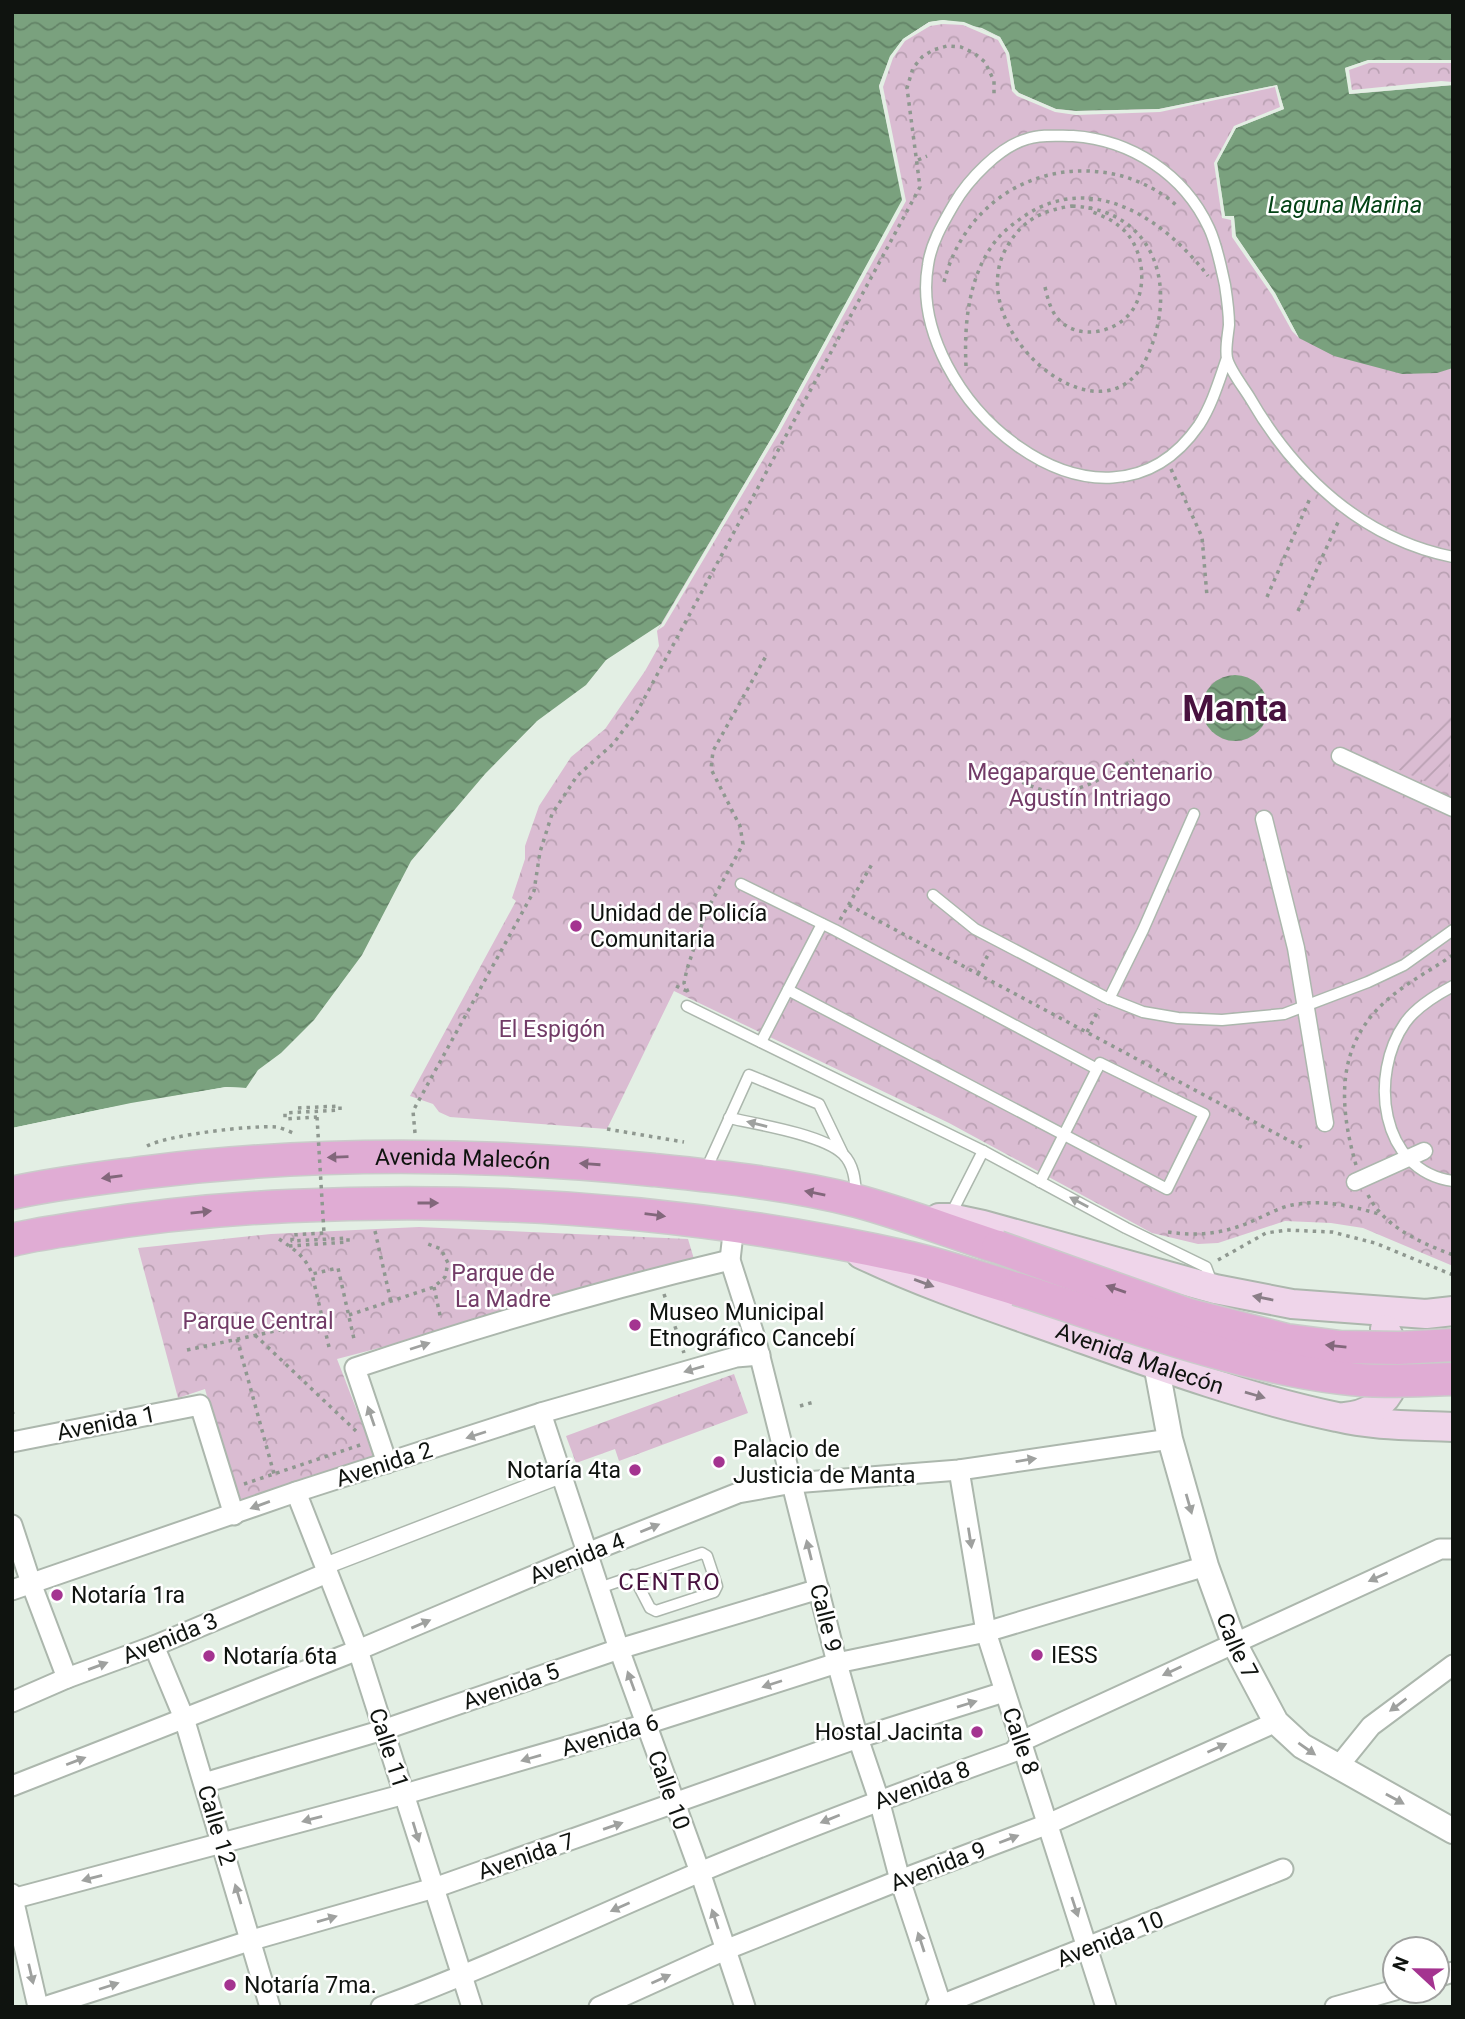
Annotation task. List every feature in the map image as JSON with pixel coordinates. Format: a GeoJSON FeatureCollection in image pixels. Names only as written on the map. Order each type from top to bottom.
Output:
{"type":"FeatureCollection","features":[{"type":"Feature","properties":{"kind":"main road","name":"Avenida Malecón"},"geometry":{"type":"LineString","coordinates":[[12,1194],[210,1164],[363,1156],[591,1164],[703,1175],[857,1201],[998,1247],[1189,1315],[1286,1340],[1340,1347],[1453,1345]]}},
{"type":"Feature","properties":{"kind":"main road","name":"Avenida Malecón"},"geometry":{"type":"LineString","coordinates":[[12,1240],[132,1219],[241,1208],[343,1203],[471,1203],[608,1210],[734,1225],[913,1258],[1184,1342],[1285,1369],[1343,1378],[1453,1379]]}},
{"type":"Feature","properties":{"kind":"main road","name":"Avenida Malecón"},"geometry":{"type":"LineString","coordinates":[[912,1219],[950,1218],[983,1225],[1215,1289],[1292,1304],[1426,1314],[1453,1311]]}},
{"type":"Feature","properties":{"kind":"main road","name":"Avenida Malecón"},"geometry":{"type":"LineString","coordinates":[[839,1244],[913,1279],[1231,1388],[1339,1418],[1453,1427]]}},
{"type":"Feature","properties":{"kind":"main road"},"geometry":{"type":"LineString","coordinates":[[1339,1418],[1357,1416],[1373,1408],[1386,1396],[1395,1380],[1397,1362],[1394,1344],[1385,1328],[1371,1317],[1354,1310]]}},
{"type":"Feature","properties":{"kind":"street"},"geometry":{"type":"LineString","coordinates":[[1340,756],[1453,808]]}},
{"type":"Feature","properties":{"kind":"street"},"geometry":{"type":"LineString","coordinates":[[1264,819],[1296,948],[1325,1123]]}},
{"type":"Feature","properties":{"kind":"street"},"geometry":{"type":"LineString","coordinates":[[1355,1182],[1424,1151]]}},
{"type":"Feature","properties":{"kind":"street","name":"Calle 9"},"geometry":{"type":"LineString","coordinates":[[734,1225],[730,1260],[760,1355],[858,1738],[940,2006]]}},
{"type":"Feature","properties":{"kind":"street"},"geometry":{"type":"LineString","coordinates":[[387,1464],[355,1368],[495,1323],[658,1277],[730,1260]]}},
{"type":"Feature","properties":{"kind":"street","name":"Avenida 2"},"geometry":{"type":"LineString","coordinates":[[21,1587],[296,1492],[541,1413],[736,1357],[760,1355]]}},
{"type":"Feature","properties":{"kind":"street","name":"Calle 7"},"geometry":{"type":"LineString","coordinates":[[1156,1364],[1170,1439],[1206,1566],[1234,1643],[1276,1722],[1302,1746],[1337,1768],[1453,1831]]}},
{"type":"Feature","properties":{"kind":"street","name":"Avenida 1"},"geometry":{"type":"LineString","coordinates":[[12,1442],[200,1405],[234,1515]]}},
{"type":"Feature","properties":{"kind":"street","name":"Calle 10"},"geometry":{"type":"LineString","coordinates":[[541,1413],[619,1649],[700,1872],[745,2007]]}},
{"type":"Feature","properties":{"kind":"street","name":"Avenida 4"},"geometry":{"type":"LineString","coordinates":[[12,1786],[358,1650],[587,1553],[738,1493],[793,1483],[959,1470],[1170,1439]]}},
{"type":"Feature","properties":{"kind":"street","name":"Calle 8"},"geometry":{"type":"LineString","coordinates":[[959,1470],[986,1632],[1106,2007]]}},
{"type":"Feature","properties":{"kind":"street"},"geometry":{"type":"LineString","coordinates":[[326,1570],[561,1475]]}},
{"type":"Feature","properties":{"kind":"street","name":"Calle 11"},"geometry":{"type":"LineString","coordinates":[[296,1492],[358,1650],[472,2007]]}},
{"type":"Feature","properties":{"kind":"street"},"geometry":{"type":"LineString","coordinates":[[12,1525],[21,1587],[67,1678]]}},
{"type":"Feature","properties":{"kind":"street","name":"Avenida 8"},"geometry":{"type":"LineString","coordinates":[[382,2007],[463,1977],[700,1872],[879,1800],[1013,1752],[1021,1741],[1440,1549],[1453,1549]]}},
{"type":"Feature","properties":{"kind":"street","name":"Avenida 6"},"geometry":{"type":"LineString","coordinates":[[13,1897],[223,1844],[405,1794],[646,1724],[837,1663],[986,1632],[1206,1566]]}},
{"type":"Feature","properties":{"kind":"street","name":"Avenida 3"},"geometry":{"type":"LineString","coordinates":[[12,1702],[67,1678],[154,1646],[326,1570]]}},
{"type":"Feature","properties":{"kind":"street","name":"Avenida 5"},"geometry":{"type":"LineString","coordinates":[[204,1783],[383,1730],[619,1649],[818,1589]]}},
{"type":"Feature","properties":{"kind":"street","name":"Calle 12"},"geometry":{"type":"LineString","coordinates":[[154,1646],[184,1718],[270,2007]]}},
{"type":"Feature","properties":{"kind":"street"},"geometry":{"type":"LineString","coordinates":[[1337,1768],[1371,1726],[1453,1665]]}},
{"type":"Feature","properties":{"kind":"street","name":"Avenida 7"},"geometry":{"type":"LineString","coordinates":[[44,2007],[252,1940],[434,1888],[858,1738],[1004,1692]]}},
{"type":"Feature","properties":{"kind":"street","name":"Avenida 9"},"geometry":{"type":"LineString","coordinates":[[599,2007],[725,1951],[1048,1824],[1276,1722]]}},
{"type":"Feature","properties":{"kind":"street","name":"Avenida 10"},"geometry":{"type":"LineString","coordinates":[[940,2006],[1283,1869]]}},
{"type":"Feature","properties":{"kind":"street"},"geometry":{"type":"LineString","coordinates":[[13,1897],[38,2007]]}},
{"type":"Feature","properties":{"kind":"street"},"geometry":{"type":"LineString","coordinates":[[1335,2007],[1381,1994]]}},
{"type":"Feature","properties":{"kind":"lane"},"geometry":{"type":"LineString","coordinates":[[1053,135],[1091,138],[1129,148],[1160,168],[1182,187],[1210,229],[1228,303],[1227,358],[1213,400],[1199,425],[1166,458],[1145,470],[1121,477],[1085,477],[1048,465],[1000,434],[955,382],[930,319],[926,288],[934,242],[964,186],[1000,154],[1025,139],[1053,135]]}},
{"type":"Feature","properties":{"kind":"lane"},"geometry":{"type":"LineString","coordinates":[[1227,358],[1265,424],[1293,461],[1332,498],[1385,534],[1419,548],[1453,557]]}},
{"type":"Feature","properties":{"kind":"lane"},"geometry":{"type":"LineString","coordinates":[[1107,998],[1143,930],[1194,814]]}},
{"type":"Feature","properties":{"kind":"lane"},"geometry":{"type":"LineString","coordinates":[[741,884],[1097,1069]]}},
{"type":"Feature","properties":{"kind":"lane"},"geometry":{"type":"LineString","coordinates":[[933,895],[975,929],[1107,998],[1143,1012],[1178,1018],[1222,1020],[1284,1014],[1404,965],[1453,930]]}},
{"type":"Feature","properties":{"kind":"lane"},"geometry":{"type":"LineString","coordinates":[[761,1042],[822,924]]}},
{"type":"Feature","properties":{"kind":"lane"},"geometry":{"type":"LineString","coordinates":[[1453,986],[1426,1003],[1406,1022],[1393,1049],[1386,1076],[1384,1100],[1394,1140],[1408,1158],[1424,1171],[1443,1180],[1453,1181]]}},
{"type":"Feature","properties":{"kind":"lane"},"geometry":{"type":"LineString","coordinates":[[788,990],[1064,1135],[1167,1189],[1205,1114],[1100,1063],[1064,1135],[1041,1182]]}},
{"type":"Feature","properties":{"kind":"lane"},"geometry":{"type":"LineString","coordinates":[[687,1006],[983,1151],[1206,1267],[1215,1289]]}},
{"type":"Feature","properties":{"kind":"lane"},"geometry":{"type":"LineString","coordinates":[[703,1175],[749,1075],[819,1104],[852,1167],[857,1201]]}},
{"type":"Feature","properties":{"kind":"lane"},"geometry":{"type":"LineString","coordinates":[[729,1118],[805,1136],[842,1152]]}},
{"type":"Feature","properties":{"kind":"lane"},"geometry":{"type":"LineString","coordinates":[[950,1218],[983,1151]]}},
{"type":"Feature","properties":{"kind":"lane"},"geometry":{"type":"LineString","coordinates":[[599,1588],[633,1575],[702,1553],[707,1556],[717,1586],[714,1592],[656,1611],[650,1608],[633,1575]]}},
{"type":"Feature","properties":{"kind":"path"},"geometry":{"type":"LineString","coordinates":[[415,1133],[413,1111],[534,891],[540,852],[552,814],[577,776],[612,744],[637,712],[920,187],[907,88],[913,68],[922,57],[933,50],[947,46],[961,47],[985,62],[992,74],[994,95]]}},
{"type":"Feature","properties":{"kind":"path"},"geometry":{"type":"LineString","coordinates":[[918,160],[927,156]]}},
{"type":"Feature","properties":{"kind":"path"},"geometry":{"type":"LineString","coordinates":[[942,292],[951,261],[966,233],[984,211],[1005,192],[1032,180],[1060,172],[1088,170],[1112,174],[1149,187],[1180,210]]}},
{"type":"Feature","properties":{"kind":"path"},"geometry":{"type":"LineString","coordinates":[[973,406],[966,371],[966,326],[974,286],[994,243],[1042,204],[1072,197],[1091,199],[1125,206],[1146,217],[1200,265],[1228,303]]}},
{"type":"Feature","properties":{"kind":"path"},"geometry":{"type":"LineString","coordinates":[[1045,287],[1055,315],[1063,324],[1081,332],[1092,333],[1118,324],[1135,307],[1142,285],[1141,263],[1136,249],[1121,226],[1090,211],[1091,199]]}},
{"type":"Feature","properties":{"kind":"path"},"geometry":{"type":"LineString","coordinates":[[1072,206],[1090,207],[1116,215],[1139,233],[1150,251],[1160,296],[1157,329],[1140,371],[1128,383],[1105,392],[1094,392],[1067,383],[1032,359],[1017,342],[999,304],[998,286],[1005,248],[1023,225],[1047,210],[1072,206]]}},
{"type":"Feature","properties":{"kind":"path"},"geometry":{"type":"LineString","coordinates":[[1166,458],[1202,537],[1207,596]]}},
{"type":"Feature","properties":{"kind":"path"},"geometry":{"type":"LineString","coordinates":[[1267,597],[1314,491]]}},
{"type":"Feature","properties":{"kind":"path"},"geometry":{"type":"LineString","coordinates":[[1298,611],[1340,517]]}},
{"type":"Feature","properties":{"kind":"path"},"geometry":{"type":"LineString","coordinates":[[676,986],[688,992],[684,983],[687,969],[706,912],[743,844],[740,826],[714,777],[711,760],[713,751],[766,656]]}},
{"type":"Feature","properties":{"kind":"path"},"geometry":{"type":"LineString","coordinates":[[999,772],[1046,791],[1066,792],[1134,760]]}},
{"type":"Feature","properties":{"kind":"path"},"geometry":{"type":"LineString","coordinates":[[872,864],[850,902],[978,974],[1303,1148]]}},
{"type":"Feature","properties":{"kind":"path"},"geometry":{"type":"LineString","coordinates":[[978,974],[996,940]]}},
{"type":"Feature","properties":{"kind":"path"},"geometry":{"type":"LineString","coordinates":[[1087,1032],[1107,998]]}},
{"type":"Feature","properties":{"kind":"path"},"geometry":{"type":"LineString","coordinates":[[289,1246],[348,1242],[348,1238],[292,1241],[292,1235],[324,1233],[324,1220],[317,1117],[285,1119],[285,1113],[340,1110],[340,1106],[298,1108]]}},
{"type":"Feature","properties":{"kind":"path"},"geometry":{"type":"LineString","coordinates":[[607,1129],[684,1142]]}},
{"type":"Feature","properties":{"kind":"path"},"geometry":{"type":"LineString","coordinates":[[1158,1227],[1169,1232],[1205,1235],[1238,1228],[1290,1205],[1350,1205],[1382,1215],[1396,1228],[1433,1248],[1453,1255]]}},
{"type":"Feature","properties":{"kind":"path"},"geometry":{"type":"LineString","coordinates":[[375,1231],[391,1302]]}},
{"type":"Feature","properties":{"kind":"path"},"geometry":{"type":"LineString","coordinates":[[279,1239],[300,1254],[309,1265],[329,1347]]}},
{"type":"Feature","properties":{"kind":"path"},"geometry":{"type":"LineString","coordinates":[[349,1315],[434,1287],[445,1277],[448,1263],[441,1249],[428,1244]]}},
{"type":"Feature","properties":{"kind":"path"},"geometry":{"type":"LineString","coordinates":[[312,1274],[338,1268],[354,1339]]}},
{"type":"Feature","properties":{"kind":"path"},"geometry":{"type":"LineString","coordinates":[[658,1277],[685,1356]]}},
{"type":"Feature","properties":{"kind":"path"},"geometry":{"type":"LineString","coordinates":[[430,1323],[442,1320],[434,1287]]}},
{"type":"Feature","properties":{"kind":"path"},"geometry":{"type":"LineString","coordinates":[[187,1350],[323,1320]]}},
{"type":"Feature","properties":{"kind":"path"},"geometry":{"type":"LineString","coordinates":[[242,1485],[368,1443],[255,1335]]}},
{"type":"Feature","properties":{"kind":"path"},"geometry":{"type":"LineString","coordinates":[[237,1339],[274,1474]]}},
{"type":"Feature","properties":{"kind":"path"},"geometry":{"type":"LineString","coordinates":[[800,1406],[814,1402]]}},
{"type":"Feature","properties":{"kind":"green space","name":"Megaparque Centenario Agustín Intriago"},"geometry":{"type":"Polygon","coordinates":[[[929,22],[964,22],[1000,37],[1009,53],[1015,89],[1277,85],[1284,109],[1236,128],[1217,163],[1225,216],[1234,216],[1236,236],[1275,293],[1299,338],[1437,372],[1453,368],[1453,1266],[1363,1228],[1331,1223],[1285,1221],[1218,1243],[1198,1244],[1152,1233],[949,1123],[674,991],[607,1129],[450,1117],[439,1112],[433,1104],[410,1096],[516,901],[512,898],[525,859],[525,846],[539,806],[571,757],[605,729],[645,671],[659,646],[657,631],[777,429],[902,200],[879,86],[897,48],[929,22]]]}},
{"type":"Feature","properties":{"kind":"green space"},"geometry":{"type":"Polygon","coordinates":[[[1368,60],[1453,60],[1453,85],[1349,94],[1345,68],[1368,60]]]}},
{"type":"Feature","properties":{"kind":"green space"},"geometry":{"type":"Polygon","coordinates":[[[1451,711],[1447,791],[1395,768],[1430,737],[1451,711]]]}},
{"type":"Feature","properties":{"kind":"green space","name":"Parque Central"},"geometry":{"type":"Polygon","coordinates":[[[419,1227],[688,1239],[694,1259],[501,1316],[337,1359],[376,1460],[237,1506],[205,1389],[178,1398],[138,1248],[271,1234],[419,1227]]]}},
{"type":"Feature","properties":{"kind":"green space"},"geometry":{"type":"Polygon","coordinates":[[[734,1374],[748,1413],[619,1461],[615,1449],[576,1463],[566,1436],[734,1374]]]}},
{"type":"Feature","properties":{"kind":"water","name":"Laguna Marina"},"geometry":{"type":"Polygon","coordinates":[[[12,12],[1453,12],[1453,60],[1369,60],[1345,68],[1350,94],[1453,85],[1453,368],[1437,373],[1402,374],[1334,356],[1299,338],[1275,293],[1235,235],[1234,217],[1225,217],[1217,163],[1236,128],[1284,109],[1277,85],[1159,109],[1056,109],[1015,89],[1009,53],[1000,37],[982,28],[943,20],[929,22],[903,39],[890,57],[879,86],[903,200],[777,429],[661,624],[606,660],[586,685],[537,721],[485,774],[411,861],[362,955],[314,1020],[281,1053],[258,1070],[246,1088],[226,1087],[131,1103],[12,1128],[12,12]]]}},
{"type":"Feature","properties":{"kind":"water"},"geometry":{"type":"Polygon","coordinates":[[[1235,675],[1248,678],[1258,685],[1265,695],[1268,708],[1265,721],[1258,731],[1248,738],[1235,741],[1222,738],[1212,731],[1205,721],[1202,708],[1205,695],[1212,685],[1222,678],[1235,675]]]}},
{"type":"Feature","properties":{"kind":"pier"},"geometry":{"type":"Polygon","coordinates":[[[929,22],[964,22],[1000,37],[1009,53],[1015,89],[1056,109],[1159,109],[1277,85],[1284,109],[1236,128],[1217,163],[1225,216],[1234,216],[1236,236],[1275,293],[1299,338],[1232,237],[1231,220],[1222,218],[1214,163],[1234,126],[1280,107],[1275,87],[1160,112],[1076,115],[1055,112],[1017,96],[1012,91],[1006,54],[998,40],[963,25],[930,26],[905,41],[893,58],[883,87],[906,201],[780,431],[664,626],[658,630],[777,429],[902,200],[879,86],[890,56],[903,39],[929,22]]]}},
{"type":"Feature","properties":{"kind":"pier"},"geometry":{"type":"Polygon","coordinates":[[[1368,60],[1453,60],[1453,63],[1369,63],[1349,70],[1352,90],[1441,81],[1453,82],[1453,85],[1349,94],[1345,68],[1368,60]]]}},
{"type":"Feature","properties":{"kind":"pier"},"geometry":{"type":"Polygon","coordinates":[[[226,1087],[246,1088],[247,1091],[226,1091],[132,1107],[12,1132],[12,1128],[226,1087]]]}},
{"type":"Feature","properties":{"kind":"place","name":"Unidad de Policía Comunitaria"},"geometry":{"type":"Point","coordinates":[576,926]}},
{"type":"Feature","properties":{"kind":"place","name":"Museo Municipal Etnográfico Cancebí"},"geometry":{"type":"Point","coordinates":[635,1325]}},
{"type":"Feature","properties":{"kind":"place","name":"Palacio de Justicia de Manta"},"geometry":{"type":"Point","coordinates":[719,1462]}},
{"type":"Feature","properties":{"kind":"place","name":"Notaría 4ta"},"geometry":{"type":"Point","coordinates":[635,1470]}},
{"type":"Feature","properties":{"kind":"place","name":"Notaría 1ra"},"geometry":{"type":"Point","coordinates":[57,1595]}},
{"type":"Feature","properties":{"kind":"place","name":"IESS"},"geometry":{"type":"Point","coordinates":[1037,1655]}},
{"type":"Feature","properties":{"kind":"place","name":"Notaría 6ta"},"geometry":{"type":"Point","coordinates":[209,1656]}},
{"type":"Feature","properties":{"kind":"place","name":"Hostal Jacinta"},"geometry":{"type":"Point","coordinates":[977,1732]}},
{"type":"Feature","properties":{"kind":"place","name":"Notaría 7ma."},"geometry":{"type":"Point","coordinates":[230,1985]}},
{"type":"Feature","properties":{"kind":"district","name":"Manta"},"geometry":{"type":"Point","coordinates":[1235,708]}},
{"type":"Feature","properties":{"kind":"district","name":"CENTRO"},"geometry":{"type":"Point","coordinates":[670,1582]}},
{"type":"Feature","properties":{"kind":"park label","name":"El Espigón"},"geometry":{"type":"Point","coordinates":[552,1029]}},
{"type":"Feature","properties":{"kind":"park label","name":"Parque de La Madre"},"geometry":{"type":"Point","coordinates":[503,1286]}}]}
